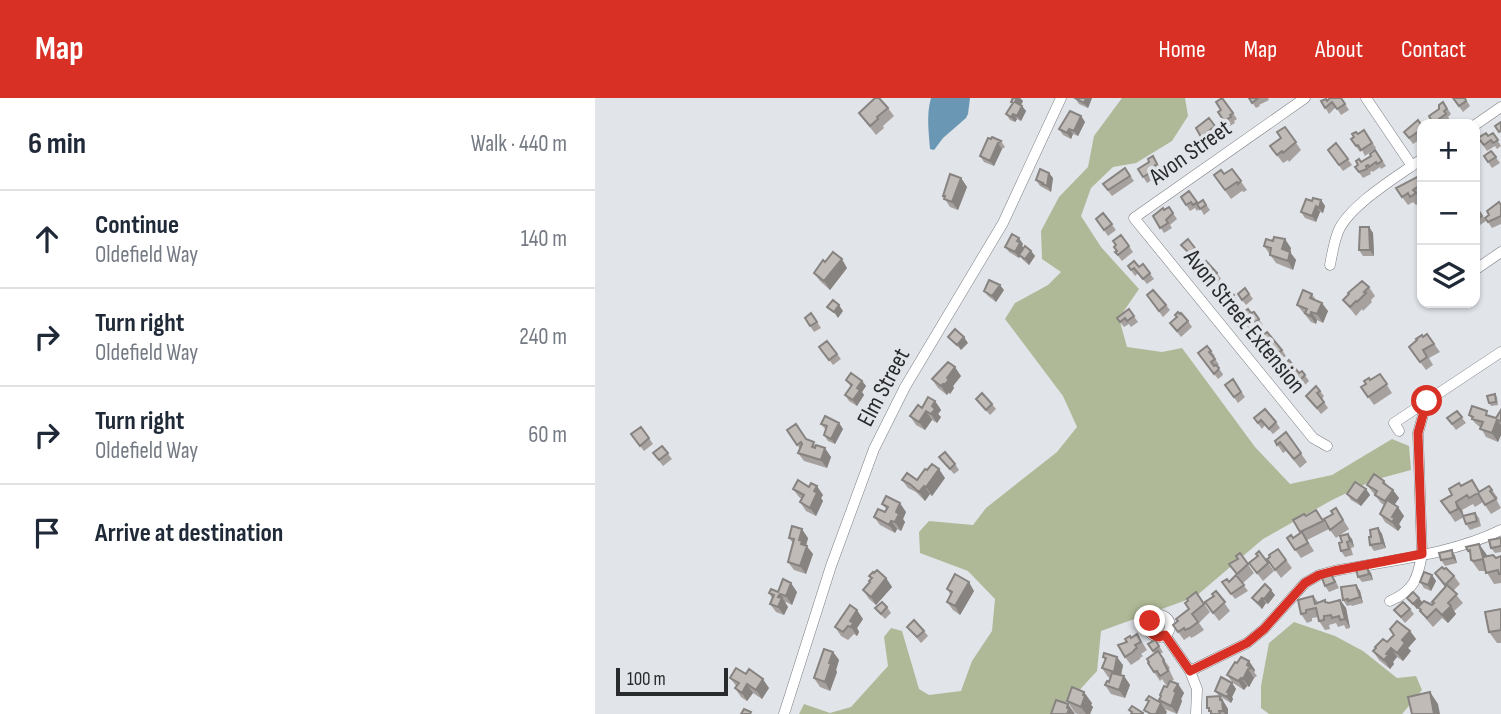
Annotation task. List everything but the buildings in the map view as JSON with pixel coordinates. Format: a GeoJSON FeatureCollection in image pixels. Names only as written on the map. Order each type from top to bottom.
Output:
{"type":"FeatureCollection","features":[{"type":"Feature","properties":{"kind":"street","name":"Elm Street"},"geometry":{"type":"LineString","coordinates":[[784,714],[831,566],[874,449],[905,387],[1003,223],[1061,98]]}},
{"type":"Feature","properties":{"kind":"street"},"geometry":{"type":"LineString","coordinates":[[1366,98],[1412,166]]}},
{"type":"Feature","properties":{"kind":"street","name":"Avon Street"},"geometry":{"type":"LineString","coordinates":[[1135,218],[1297,100]]}},
{"type":"Feature","properties":{"kind":"street"},"geometry":{"type":"LineString","coordinates":[[1480,122],[1501,107]]}},
{"type":"Feature","properties":{"kind":"street"},"geometry":{"type":"LineString","coordinates":[[1330,265],[1338,231],[1343,223],[1369,197],[1417,162]]}},
{"type":"Feature","properties":{"kind":"street","name":"Avon Street Extension"},"geometry":{"type":"LineString","coordinates":[[1135,218],[1313,438],[1327,446]]}},
{"type":"Feature","properties":{"kind":"street"},"geometry":{"type":"LineString","coordinates":[[1480,267],[1501,252]]}},
{"type":"Feature","properties":{"kind":"street"},"geometry":{"type":"LineString","coordinates":[[1399,431],[1394,423],[1501,352]]}},
{"type":"Feature","properties":{"kind":"street"},"geometry":{"type":"LineString","coordinates":[[1390,601],[1404,595],[1419,573],[1422,554],[1418,433],[1427,401]]}},
{"type":"Feature","properties":{"kind":"street"},"geometry":{"type":"LineString","coordinates":[[1190,671],[1247,643],[1264,629],[1305,583],[1319,575],[1483,539],[1501,530]]}},
{"type":"Feature","properties":{"kind":"street"},"geometry":{"type":"LineString","coordinates":[[1165,635],[1190,671],[1197,689],[1196,714]]}},
{"type":"Feature","properties":{"kind":"green space"},"geometry":{"type":"Polygon","coordinates":[[[1122,98],[1185,98],[1188,116],[1172,141],[1136,163],[1113,167],[1091,188],[1081,216],[1101,247],[1139,289],[1119,318],[1127,347],[1162,352],[1182,348],[1255,447],[1290,484],[1332,475],[1392,439],[1409,446],[1411,470],[1374,480],[1263,539],[1195,597],[1101,631],[1097,671],[1074,696],[1050,714],[799,714],[804,704],[830,713],[851,707],[888,666],[884,637],[891,628],[902,631],[919,689],[929,695],[961,691],[972,661],[992,631],[995,599],[968,571],[920,553],[919,532],[929,521],[973,525],[986,508],[1057,452],[1077,427],[1063,396],[1005,319],[1015,303],[1048,285],[1061,272],[1042,259],[1041,231],[1059,197],[1088,167],[1094,136],[1122,98]]]}},
{"type":"Feature","properties":{"kind":"green space"},"geometry":{"type":"Polygon","coordinates":[[[1294,622],[1335,636],[1363,651],[1397,678],[1416,676],[1422,690],[1402,714],[1269,714],[1261,708],[1261,686],[1269,643],[1294,622]]]}},
{"type":"Feature","properties":{"kind":"water"},"geometry":{"type":"Polygon","coordinates":[[[931,98],[970,98],[966,118],[943,138],[934,150],[930,149],[931,98]]]}},
{"type":"Feature","properties":{"kind":"route"},"geometry":{"type":"LineString","coordinates":[[1150,621],[1152,634],[1159,637],[1165,635],[1190,671],[1247,643],[1264,629],[1305,583],[1319,575],[1422,554],[1418,433],[1427,401]]}}]}
